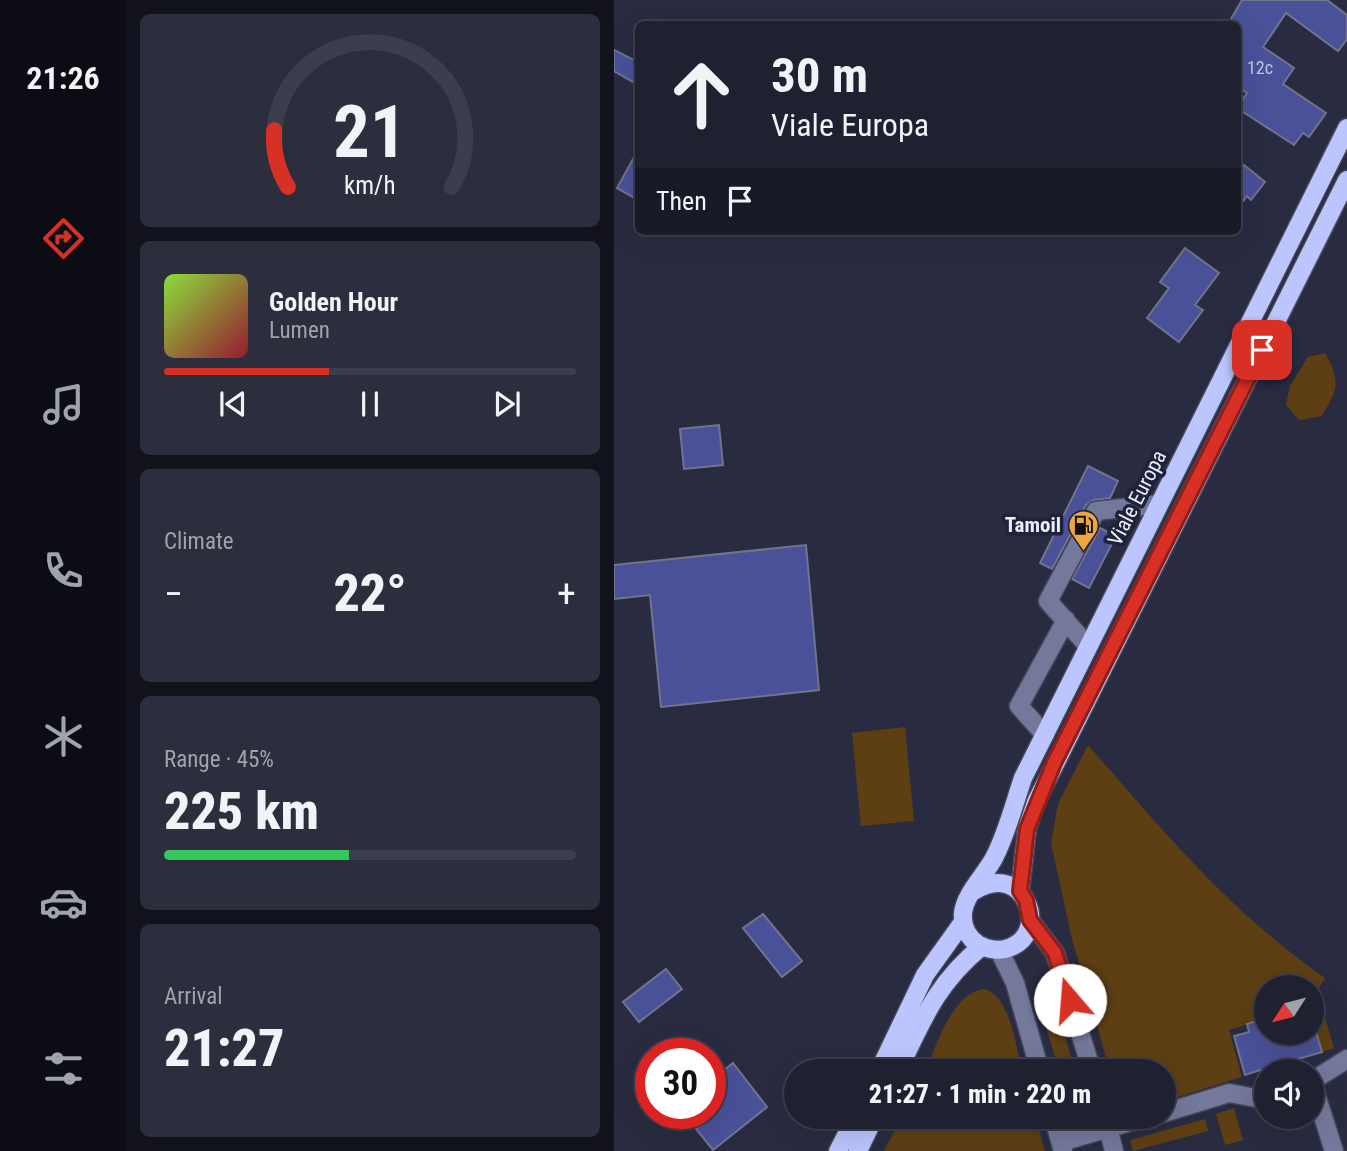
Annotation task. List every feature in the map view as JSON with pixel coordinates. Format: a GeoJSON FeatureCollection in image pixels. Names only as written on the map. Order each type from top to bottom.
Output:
{"type":"FeatureCollection","features":[{"type":"Feature","properties":{"kind":"main road","name":"Viale Europa"},"geometry":{"type":"LineString","coordinates":[[885,1059],[926,975],[963,922],[963,911],[994,858],[1024,778],[1347,128]]}},
{"type":"Feature","properties":{"kind":"main road"},"geometry":{"type":"LineString","coordinates":[[1020,891],[1027,829],[1036,802],[1347,180]]}},
{"type":"Feature","properties":{"kind":"main road"},"geometry":{"type":"LineString","coordinates":[[904,1059],[939,990],[991,948],[1020,941],[1030,920],[1026,900],[1020,891],[1002,883],[982,885],[974,891]]}},
{"type":"Feature","properties":{"kind":"main road"},"geometry":{"type":"LineString","coordinates":[[963,922],[973,941],[991,948]]}},
{"type":"Feature","properties":{"kind":"main road"},"geometry":{"type":"LineString","coordinates":[[838,1151],[849,1129]]}},
{"type":"Feature","properties":{"kind":"main road"},"geometry":{"type":"LineString","coordinates":[[858,1151],[869,1129]]}},
{"type":"Feature","properties":{"kind":"street"},"geometry":{"type":"LineString","coordinates":[[1088,646],[1049,601],[1096,511],[1159,504]]}},
{"type":"Feature","properties":{"kind":"street"},"geometry":{"type":"LineString","coordinates":[[1045,735],[1019,706],[1066,620]]}},
{"type":"Feature","properties":{"kind":"street"},"geometry":{"type":"LineString","coordinates":[[1030,920],[1055,953],[1088,1059]]}},
{"type":"Feature","properties":{"kind":"street"},"geometry":{"type":"LineString","coordinates":[[991,948],[1015,983],[1037,1059]]}},
{"type":"Feature","properties":{"kind":"street"},"geometry":{"type":"LineString","coordinates":[[1324,1074],[1347,1059]]}},
{"type":"Feature","properties":{"kind":"street"},"geometry":{"type":"LineString","coordinates":[[1176,1108],[1229,1093],[1254,1098]]}},
{"type":"Feature","properties":{"kind":"street"},"geometry":{"type":"LineString","coordinates":[[1324,1111],[1337,1143]]}},
{"type":"Feature","properties":{"kind":"street"},"geometry":{"type":"LineString","coordinates":[[1057,1129],[1062,1147],[1095,1129]]}},
{"type":"Feature","properties":{"kind":"street"},"geometry":{"type":"LineString","coordinates":[[1108,1129],[1114,1151]]}},
{"type":"Feature","properties":{"kind":"shaded area"},"geometry":{"type":"Polygon","coordinates":[[[1325,353],[1334,371],[1334,391],[1322,416],[1299,420],[1286,405],[1290,386],[1308,357],[1325,353]]]}},
{"type":"Feature","properties":{"kind":"shaded area"},"geometry":{"type":"Polygon","coordinates":[[[905,727],[914,821],[861,826],[852,733],[905,727]]]}},
{"type":"Feature","properties":{"kind":"shaded area"},"geometry":{"type":"Polygon","coordinates":[[[1088,745],[1171,840],[1228,898],[1291,953],[1321,975],[1254,975],[1254,1022],[1229,1030],[1242,1077],[1176,1097],[1176,1059],[1107,1059],[1072,939],[1051,843],[1058,804],[1088,745]]]}},
{"type":"Feature","properties":{"kind":"shaded area"},"geometry":{"type":"Polygon","coordinates":[[[1049,981],[1072,1059],[1056,1059],[1035,988],[1049,981]]]}},
{"type":"Feature","properties":{"kind":"shaded area"},"geometry":{"type":"Polygon","coordinates":[[[984,989],[1000,1002],[1011,1024],[1019,1059],[930,1059],[954,1010],[973,993],[984,989]]]}},
{"type":"Feature","properties":{"kind":"shaded area"},"geometry":{"type":"Polygon","coordinates":[[[1324,1014],[1334,1048],[1322,1052],[1320,1045],[1324,1045],[1324,1014]]]}},
{"type":"Feature","properties":{"kind":"shaded area"},"geometry":{"type":"Polygon","coordinates":[[[1234,1108],[1243,1140],[1225,1145],[1216,1114],[1234,1108]]]}},
{"type":"Feature","properties":{"kind":"shaded area"},"geometry":{"type":"Polygon","coordinates":[[[1205,1119],[1208,1131],[1133,1151],[1130,1140],[1205,1119]]]}},
{"type":"Feature","properties":{"kind":"shaded area"},"geometry":{"type":"Polygon","coordinates":[[[895,1129],[1039,1129],[1045,1151],[884,1151],[895,1129]]]}},
{"type":"Feature","properties":{"kind":"building"},"geometry":{"type":"Polygon","coordinates":[[[1242,0],[1327,0],[1347,15],[1347,39],[1338,51],[1286,13],[1263,47],[1294,68],[1283,84],[1326,113],[1309,137],[1303,133],[1294,145],[1241,111],[1241,102],[1247,93],[1241,89],[1241,21],[1230,21],[1242,0]]]}},
{"type":"Feature","properties":{"kind":"building"},"geometry":{"type":"Polygon","coordinates":[[[614,50],[635,60],[633,82],[614,71],[614,50]]]}},
{"type":"Feature","properties":{"kind":"building"},"geometry":{"type":"Polygon","coordinates":[[[635,155],[635,198],[617,188],[635,155]]]}},
{"type":"Feature","properties":{"kind":"building"},"geometry":{"type":"Polygon","coordinates":[[[1244,165],[1265,182],[1251,200],[1247,196],[1241,204],[1241,169],[1244,165]]]}},
{"type":"Feature","properties":{"kind":"building"},"geometry":{"type":"Polygon","coordinates":[[[1185,248],[1219,273],[1195,305],[1203,310],[1179,342],[1147,318],[1169,288],[1160,282],[1185,248]]]}},
{"type":"Feature","properties":{"kind":"building"},"geometry":{"type":"Polygon","coordinates":[[[719,425],[723,465],[684,469],[680,429],[719,425]]]}},
{"type":"Feature","properties":{"kind":"building"},"geometry":{"type":"Polygon","coordinates":[[[1088,466],[1118,481],[1110,498],[1094,500],[1086,505],[1052,569],[1040,563],[1088,466]]]}},
{"type":"Feature","properties":{"kind":"building"},"geometry":{"type":"Polygon","coordinates":[[[1100,528],[1116,536],[1089,588],[1072,579],[1100,528]]]}},
{"type":"Feature","properties":{"kind":"building"},"geometry":{"type":"Polygon","coordinates":[[[806,545],[819,690],[661,707],[650,595],[614,599],[614,565],[806,545]]]}},
{"type":"Feature","properties":{"kind":"building"},"geometry":{"type":"Polygon","coordinates":[[[763,914],[802,961],[782,977],[743,928],[763,914]]]}},
{"type":"Feature","properties":{"kind":"building"},"geometry":{"type":"Polygon","coordinates":[[[666,969],[682,989],[639,1022],[623,1002],[666,969]]]}},
{"type":"Feature","properties":{"kind":"building"},"geometry":{"type":"Polygon","coordinates":[[[1254,1022],[1254,1045],[1320,1045],[1322,1052],[1298,1059],[1254,1059],[1254,1072],[1245,1075],[1234,1036],[1249,1032],[1247,1024],[1254,1022]]]}},
{"type":"Feature","properties":{"kind":"building"},"geometry":{"type":"Polygon","coordinates":[[[733,1063],[767,1107],[713,1150],[696,1129],[726,1129],[726,1068],[733,1063]]]}},
{"type":"Feature","properties":{"kind":"place","name":"Tamoil"},"geometry":{"type":"Point","coordinates":[1084,552]}},
{"type":"Feature","properties":{"kind":"route"},"geometry":{"type":"LineString","coordinates":[[1070,1000],[1055,953],[1030,920],[1030,910],[1020,891],[1027,829],[1054,763],[1262,350]]}}]}
